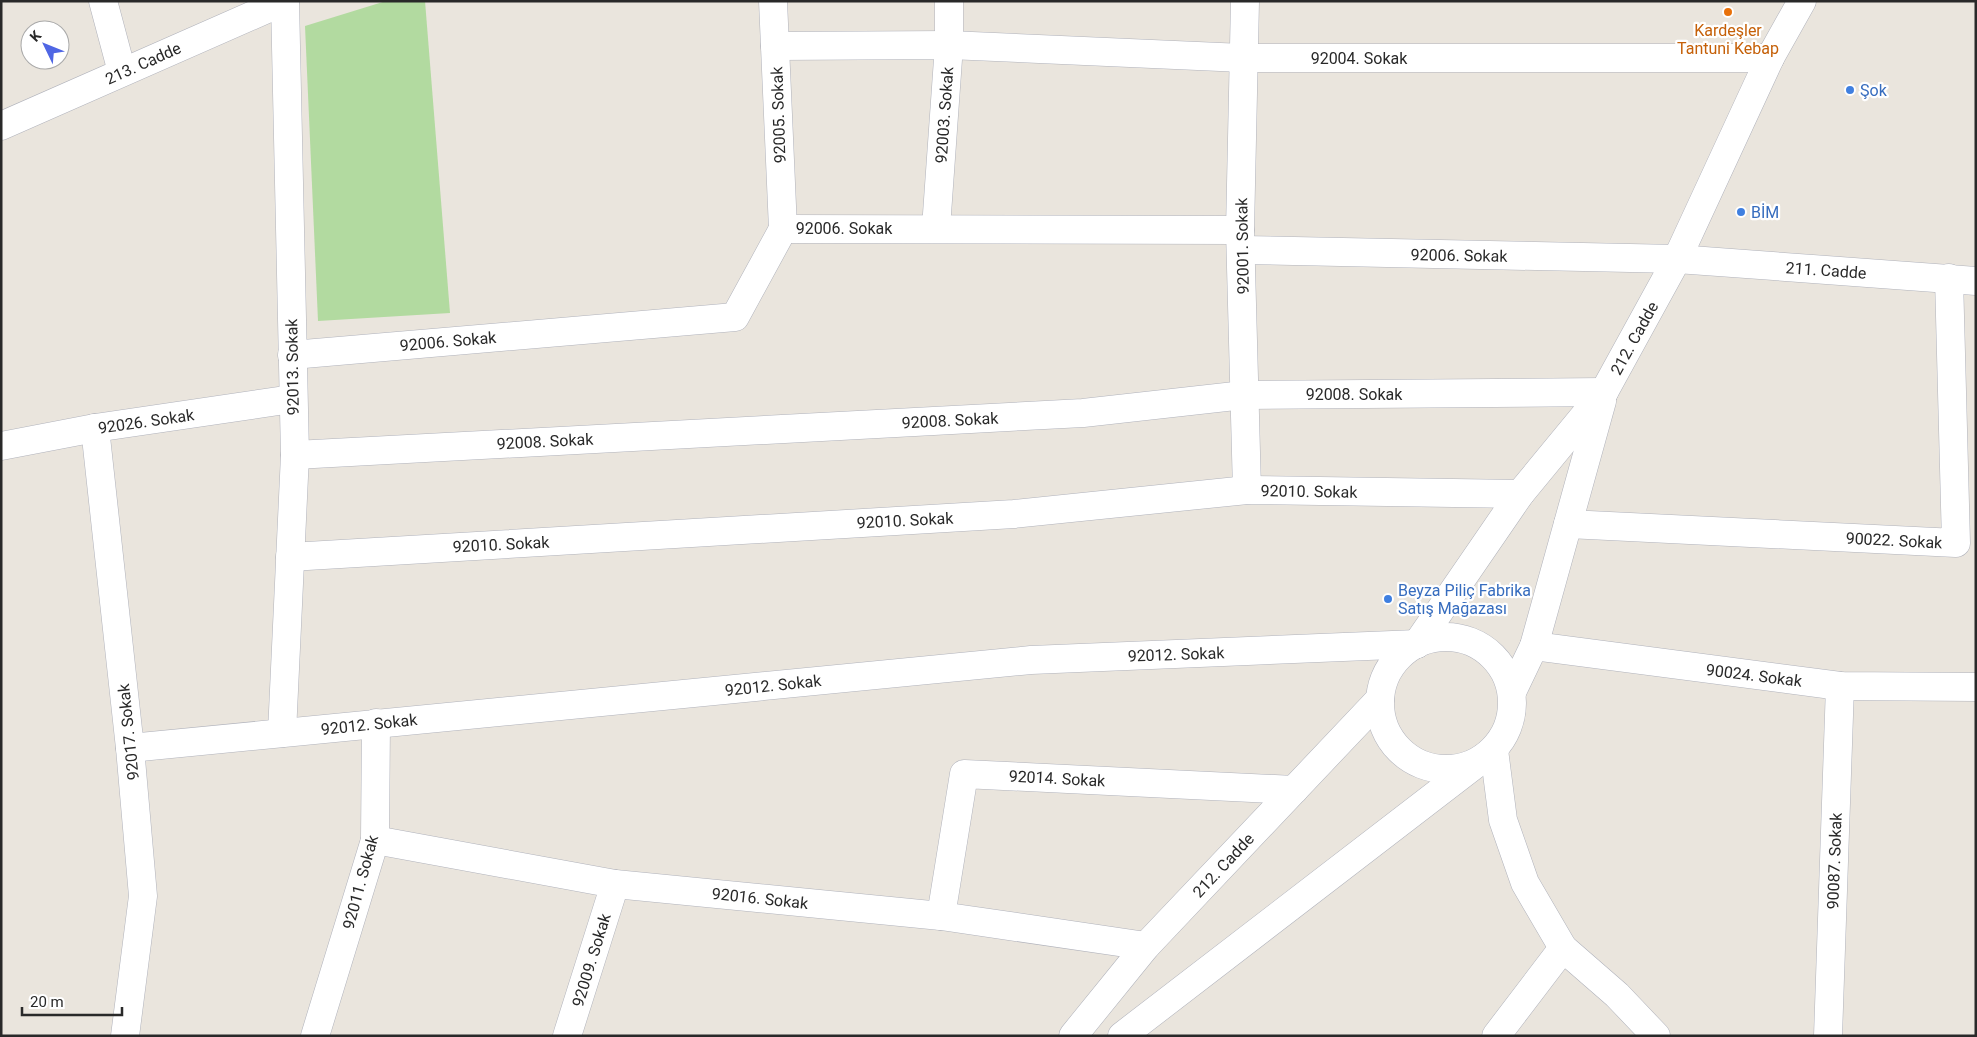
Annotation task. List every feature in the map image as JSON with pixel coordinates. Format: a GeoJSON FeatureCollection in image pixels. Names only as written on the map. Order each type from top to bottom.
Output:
{"type":"FeatureCollection","features":[{"type":"Feature","properties":{"kind":"street"},"geometry":{"type":"LineString","coordinates":[[103,1],[122,72]]}},
{"type":"Feature","properties":{"kind":"street","name":"213. Cadde"},"geometry":{"type":"LineString","coordinates":[[1,126],[285,1]]}},
{"type":"Feature","properties":{"kind":"street","name":"92013. Sokak"},"geometry":{"type":"LineString","coordinates":[[282,733],[295,455],[292,399],[285,1]]}},
{"type":"Feature","properties":{"kind":"street","name":"92005. Sokak"},"geometry":{"type":"LineString","coordinates":[[773,1],[783,229]]}},
{"type":"Feature","properties":{"kind":"street","name":"92003. Sokak"},"geometry":{"type":"LineString","coordinates":[[936,228],[949,45],[949,1]]}},
{"type":"Feature","properties":{"kind":"street","name":"92001. Sokak"},"geometry":{"type":"LineString","coordinates":[[1245,1],[1241,240],[1248,490]]}},
{"type":"Feature","properties":{"kind":"street","name":"212. Cadde"},"geometry":{"type":"LineString","coordinates":[[1417,644],[1520,494],[1604,392],[1677,259],[1770,58],[1802,1]]}},
{"type":"Feature","properties":{"kind":"street","name":"92004. Sokak"},"geometry":{"type":"LineString","coordinates":[[775,46],[949,45],[1243,58],[1770,58]]}},
{"type":"Feature","properties":{"kind":"street","name":"92006. Sokak"},"geometry":{"type":"LineString","coordinates":[[292,354],[736,317],[783,229],[936,228],[1677,259]]}},
{"type":"Feature","properties":{"kind":"street","name":"211. Cadde"},"geometry":{"type":"LineString","coordinates":[[1677,259],[1963,279]]}},
{"type":"Feature","properties":{"kind":"street","name":"90022. Sokak"},"geometry":{"type":"LineString","coordinates":[[1568,524],[1956,543],[1963,279]]}},
{"type":"Feature","properties":{"kind":"street"},"geometry":{"type":"LineString","coordinates":[[1512,692],[1534,646],[1604,392]]}},
{"type":"Feature","properties":{"kind":"street","name":"92008. Sokak"},"geometry":{"type":"LineString","coordinates":[[295,455],[1083,413],[1244,395],[1604,392]]}},
{"type":"Feature","properties":{"kind":"street","name":"92026. Sokak"},"geometry":{"type":"LineString","coordinates":[[1,446],[95,428],[292,399]]}},
{"type":"Feature","properties":{"kind":"street","name":"92017. Sokak"},"geometry":{"type":"LineString","coordinates":[[95,428],[130,748],[143,896],[125,1036]]}},
{"type":"Feature","properties":{"kind":"street","name":"92010. Sokak"},"geometry":{"type":"LineString","coordinates":[[290,557],[1014,514],[1248,490],[1520,494]]}},
{"type":"Feature","properties":{"kind":"street"},"geometry":{"type":"LineString","coordinates":[[1122,1036],[1494,750],[1506,732],[1512,713],[1512,692],[1505,673],[1493,656],[1476,644],[1457,638],[1436,638],[1417,644],[1398,658],[1386,677],[1380,699],[1382,722],[1393,743],[1409,759],[1430,768],[1453,770],[1475,763],[1494,750]]}},
{"type":"Feature","properties":{"kind":"street","name":"92012. Sokak"},"geometry":{"type":"LineString","coordinates":[[130,748],[1031,660],[1417,644]]}},
{"type":"Feature","properties":{"kind":"street","name":"90024. Sokak"},"geometry":{"type":"LineString","coordinates":[[1534,646],[1840,686],[1976,687]]}},
{"type":"Feature","properties":{"kind":"street","name":"90087. Sokak"},"geometry":{"type":"LineString","coordinates":[[1828,1036],[1840,686]]}},
{"type":"Feature","properties":{"kind":"street","name":"212. Cadde"},"geometry":{"type":"LineString","coordinates":[[1072,1036],[1146,946],[1380,699]]}},
{"type":"Feature","properties":{"kind":"street","name":"92011. Sokak"},"geometry":{"type":"LineString","coordinates":[[316,1036],[375,840],[376,723]]}},
{"type":"Feature","properties":{"kind":"street"},"geometry":{"type":"LineString","coordinates":[[1494,750],[1503,820],[1525,883],[1563,948],[1617,995],[1656,1036]]}},
{"type":"Feature","properties":{"kind":"street","name":"92014. Sokak"},"geometry":{"type":"LineString","coordinates":[[941,916],[964,774],[1294,790]]}},
{"type":"Feature","properties":{"kind":"street","name":"92016. Sokak"},"geometry":{"type":"LineString","coordinates":[[375,840],[615,884],[941,916],[1146,946]]}},
{"type":"Feature","properties":{"kind":"street","name":"92009. Sokak"},"geometry":{"type":"LineString","coordinates":[[568,1036],[615,884]]}},
{"type":"Feature","properties":{"kind":"street"},"geometry":{"type":"LineString","coordinates":[[1496,1036],[1563,948]]}},
{"type":"Feature","properties":{"kind":"green space"},"geometry":{"type":"Polygon","coordinates":[[[386,1],[425,1],[450,313],[318,321],[305,26],[386,1]]]}},
{"type":"Feature","properties":{"kind":"place","name":"Kardeşler Tantuni Kebap"},"geometry":{"type":"Point","coordinates":[1728,12]}},
{"type":"Feature","properties":{"kind":"place","name":"Şok"},"geometry":{"type":"Point","coordinates":[1850,90]}},
{"type":"Feature","properties":{"kind":"place","name":"BİM"},"geometry":{"type":"Point","coordinates":[1741,212]}},
{"type":"Feature","properties":{"kind":"place","name":"Beyza Piliç Fabrika Satış Mağazası"},"geometry":{"type":"Point","coordinates":[1388,599]}}]}
